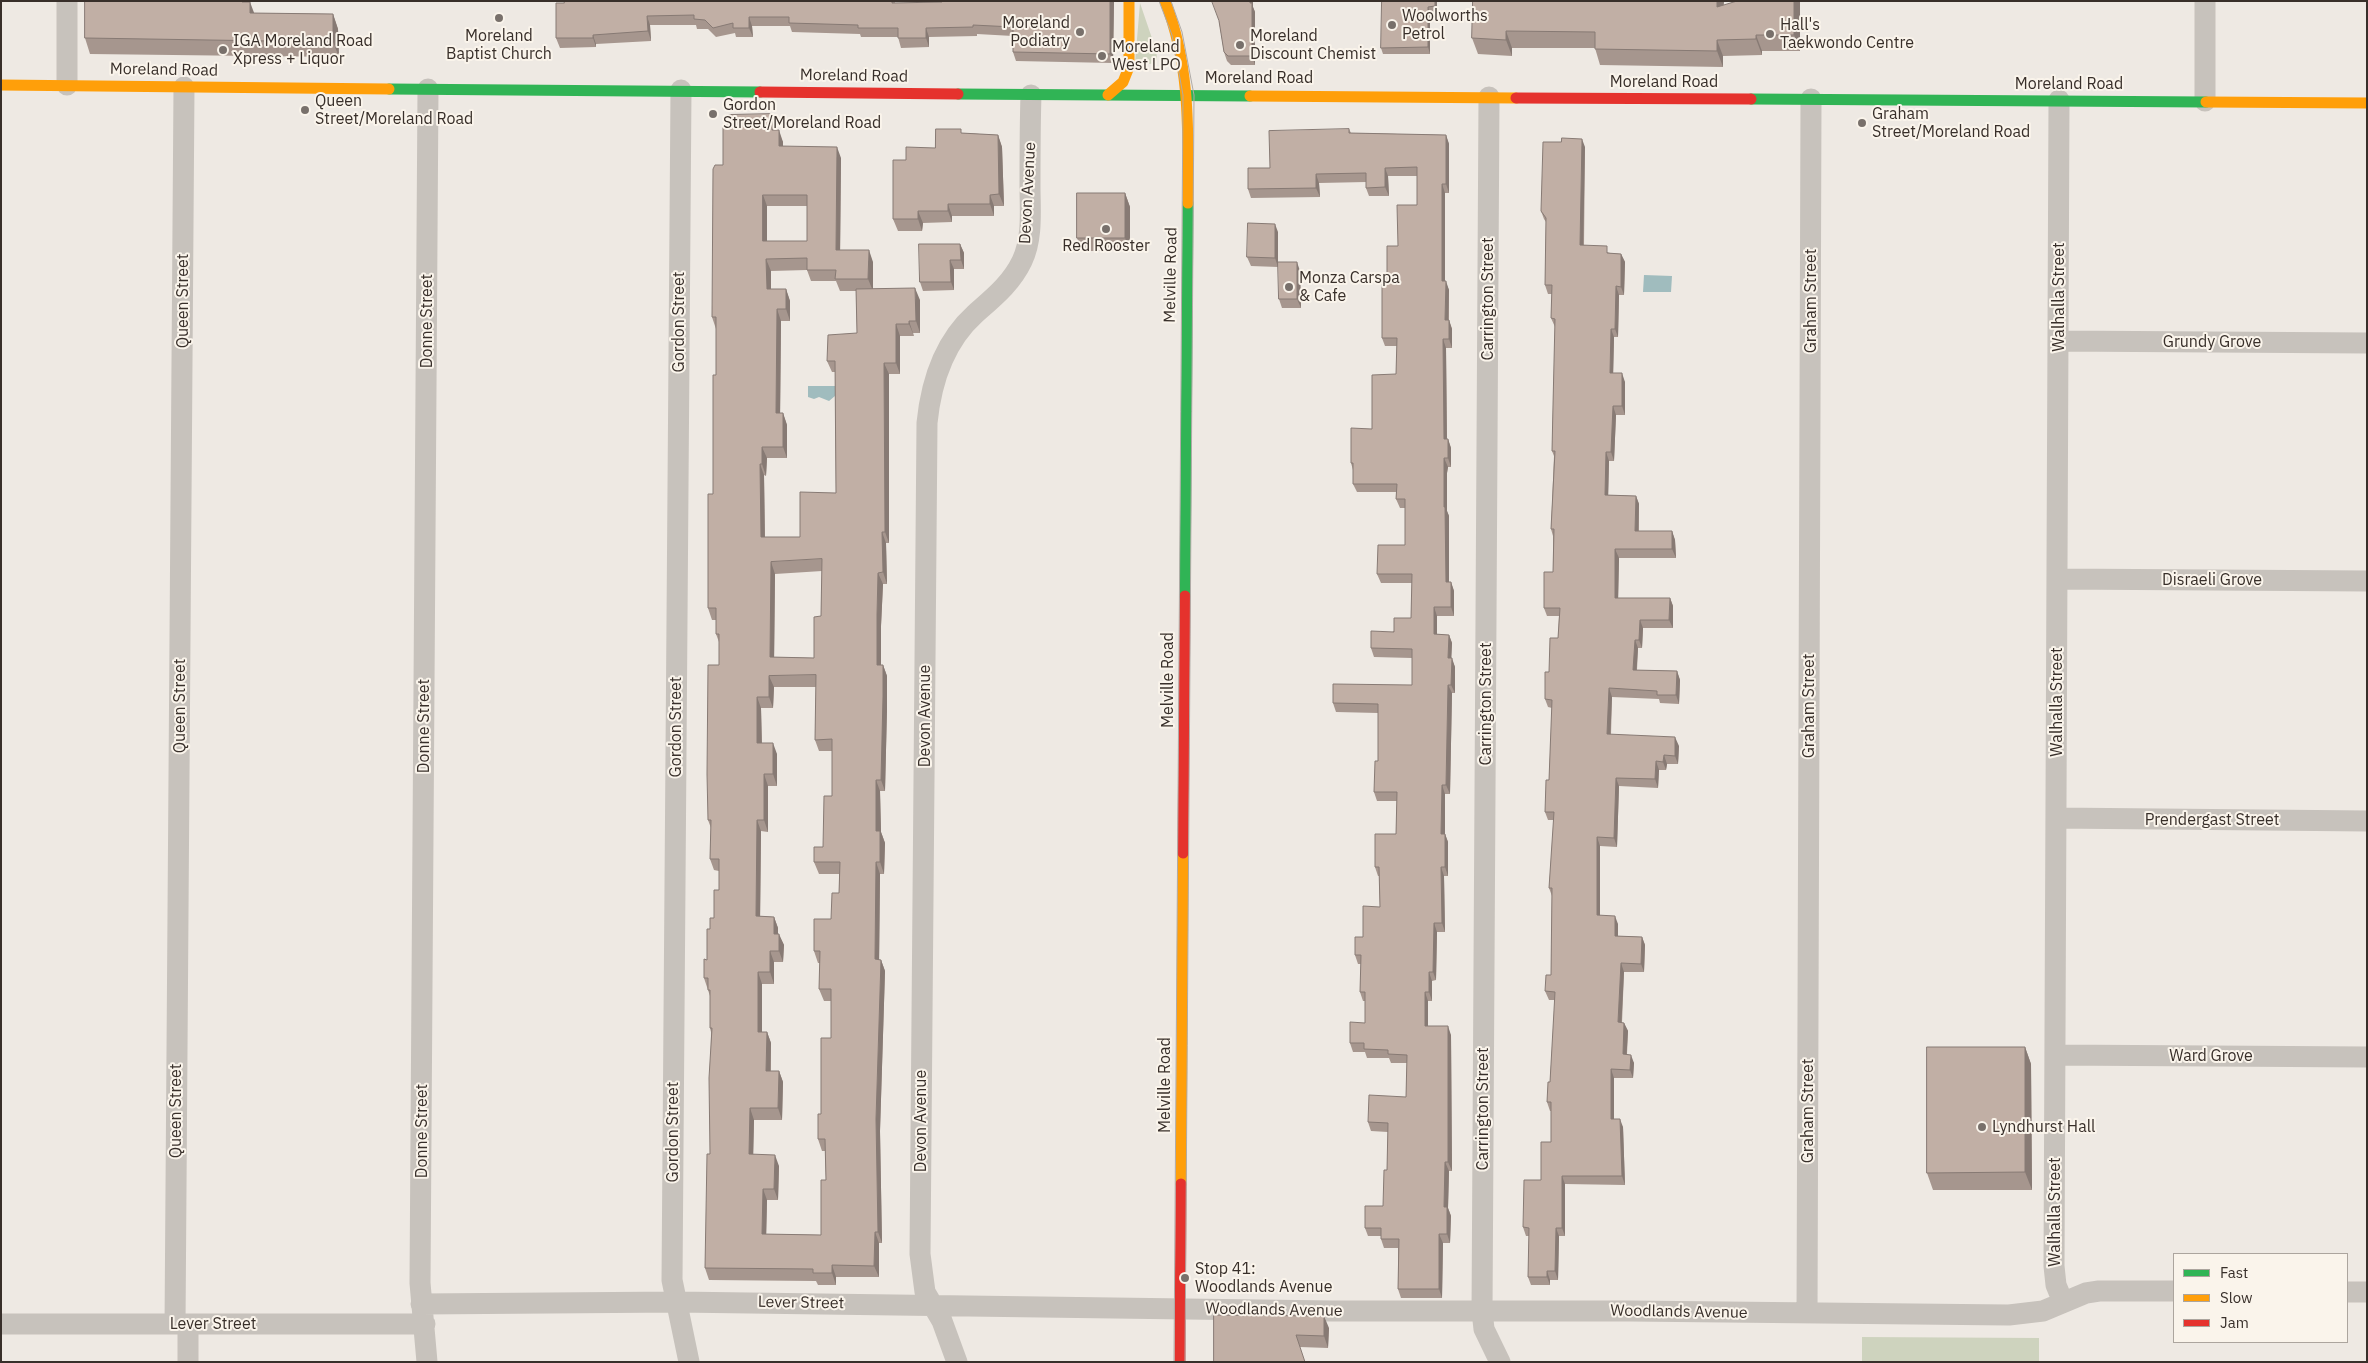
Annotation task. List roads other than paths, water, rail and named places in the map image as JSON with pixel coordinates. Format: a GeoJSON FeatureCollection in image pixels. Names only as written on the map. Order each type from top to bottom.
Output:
{"type":"FeatureCollection","features":[{"type":"Feature","properties":{"kind":"main road"},"geometry":{"type":"LineString","coordinates":[[1108,94],[1122,82],[1129,67],[1129,1]]}},
{"type":"Feature","properties":{"kind":"main road","name":"Melville Road"},"geometry":{"type":"LineString","coordinates":[[1165,1],[1183,51],[1188,95],[1180,1362]]}},
{"type":"Feature","properties":{"kind":"main road","name":"Moreland Road"},"geometry":{"type":"LineString","coordinates":[[1,85],[681,90],[1031,95],[2367,103]]}},
{"type":"Feature","properties":{"kind":"street"},"geometry":{"type":"LineString","coordinates":[[67,1],[67,86]]}},
{"type":"Feature","properties":{"kind":"street"},"geometry":{"type":"LineString","coordinates":[[2205,1],[2205,102]]}},
{"type":"Feature","properties":{"kind":"street","name":"Queen Street"},"geometry":{"type":"LineString","coordinates":[[184,87],[182,1324],[188,1362]]}},
{"type":"Feature","properties":{"kind":"street","name":"Donne Street"},"geometry":{"type":"LineString","coordinates":[[427,1362],[423,1314],[428,89]]}},
{"type":"Feature","properties":{"kind":"street","name":"Gordon Street"},"geometry":{"type":"LineString","coordinates":[[681,90],[672,1280],[689,1362]]}},
{"type":"Feature","properties":{"kind":"street","name":"Devon Avenue"},"geometry":{"type":"LineString","coordinates":[[956,1362],[942,1321],[925,1292],[920,1254],[927,423],[932,388],[950,346],[962,327],[1002,290],[1015,274],[1023,258],[1029,228],[1031,95]]}},
{"type":"Feature","properties":{"kind":"street","name":"Carrington Street"},"geometry":{"type":"LineString","coordinates":[[1489,97],[1482,1311],[1484,1329],[1500,1362]]}},
{"type":"Feature","properties":{"kind":"street","name":"Graham Street"},"geometry":{"type":"LineString","coordinates":[[1807,1313],[1811,99]]}},
{"type":"Feature","properties":{"kind":"street","name":"Walhalla Street"},"geometry":{"type":"LineString","coordinates":[[2059,100],[2054,1266],[2056,1285],[2064,1302]]}},
{"type":"Feature","properties":{"kind":"street","name":"Grundy Grove"},"geometry":{"type":"LineString","coordinates":[[2058,341],[2367,343]]}},
{"type":"Feature","properties":{"kind":"street","name":"Disraeli Grove"},"geometry":{"type":"LineString","coordinates":[[2058,579],[2367,581]]}},
{"type":"Feature","properties":{"kind":"street","name":"Prendergast Street"},"geometry":{"type":"LineString","coordinates":[[2056,818],[2367,821]]}},
{"type":"Feature","properties":{"kind":"street","name":"Ward Grove"},"geometry":{"type":"LineString","coordinates":[[2056,1055],[2367,1057]]}},
{"type":"Feature","properties":{"kind":"street","name":"Woodlands Avenue"},"geometry":{"type":"LineString","coordinates":[[1180,1308],[2009,1315],[2043,1311],[2086,1293],[2099,1291],[2173,1291]]}},
{"type":"Feature","properties":{"kind":"street"},"geometry":{"type":"LineString","coordinates":[[2348,1292],[2367,1292]]}},
{"type":"Feature","properties":{"kind":"street","name":"Lever Street"},"geometry":{"type":"LineString","coordinates":[[1,1324],[182,1324],[676,1302],[1180,1308]]}},
{"type":"Feature","properties":{"kind":"water"},"geometry":{"type":"Polygon","coordinates":[[[1644,275],[1672,276],[1671,292],[1643,292],[1644,275]]]}},
{"type":"Feature","properties":{"kind":"water"},"geometry":{"type":"Polygon","coordinates":[[[808,386],[835,386],[835,396],[829,401],[819,397],[814,399],[808,397],[808,386]]]}},
{"type":"Feature","properties":{"kind":"tram line"},"geometry":{"type":"LineString","coordinates":[[1159,1],[1172,35],[1183,95],[1174,1362]]}},
{"type":"Feature","properties":{"kind":"tram line"},"geometry":{"type":"LineString","coordinates":[[1171,1],[1182,32],[1194,95],[1185,1362]]}},
{"type":"Feature","properties":{"kind":"place","name":"Moreland Baptist Church"},"geometry":{"type":"Point","coordinates":[499,18]}},
{"type":"Feature","properties":{"kind":"place","name":"Woolworths Petrol"},"geometry":{"type":"Point","coordinates":[1392,25]}},
{"type":"Feature","properties":{"kind":"place","name":"Moreland Podiatry"},"geometry":{"type":"Point","coordinates":[1080,32]}},
{"type":"Feature","properties":{"kind":"place","name":"Hall's Taekwondo Centre"},"geometry":{"type":"Point","coordinates":[1770,34]}},
{"type":"Feature","properties":{"kind":"place","name":"Moreland Discount Chemist"},"geometry":{"type":"Point","coordinates":[1240,45]}},
{"type":"Feature","properties":{"kind":"place","name":"IGA Moreland Road Xpress + Liquor"},"geometry":{"type":"Point","coordinates":[223,50]}},
{"type":"Feature","properties":{"kind":"place","name":"Moreland West LPO"},"geometry":{"type":"Point","coordinates":[1102,56]}},
{"type":"Feature","properties":{"kind":"place","name":"Queen Street/Moreland Road"},"geometry":{"type":"Point","coordinates":[305,110]}},
{"type":"Feature","properties":{"kind":"place","name":"Gordon Street/Moreland Road"},"geometry":{"type":"Point","coordinates":[713,114]}},
{"type":"Feature","properties":{"kind":"place","name":"Graham Street/Moreland Road"},"geometry":{"type":"Point","coordinates":[1862,123]}},
{"type":"Feature","properties":{"kind":"place","name":"Red Rooster"},"geometry":{"type":"Point","coordinates":[1106,229]}},
{"type":"Feature","properties":{"kind":"place","name":"Monza Carspa & Cafe"},"geometry":{"type":"Point","coordinates":[1289,287]}},
{"type":"Feature","properties":{"kind":"place","name":"Lyndhurst Hall"},"geometry":{"type":"Point","coordinates":[1982,1127]}},
{"type":"Feature","properties":{"kind":"place","name":"Stop 41: Woodlands Avenue"},"geometry":{"type":"Point","coordinates":[1185,1278]}}]}
